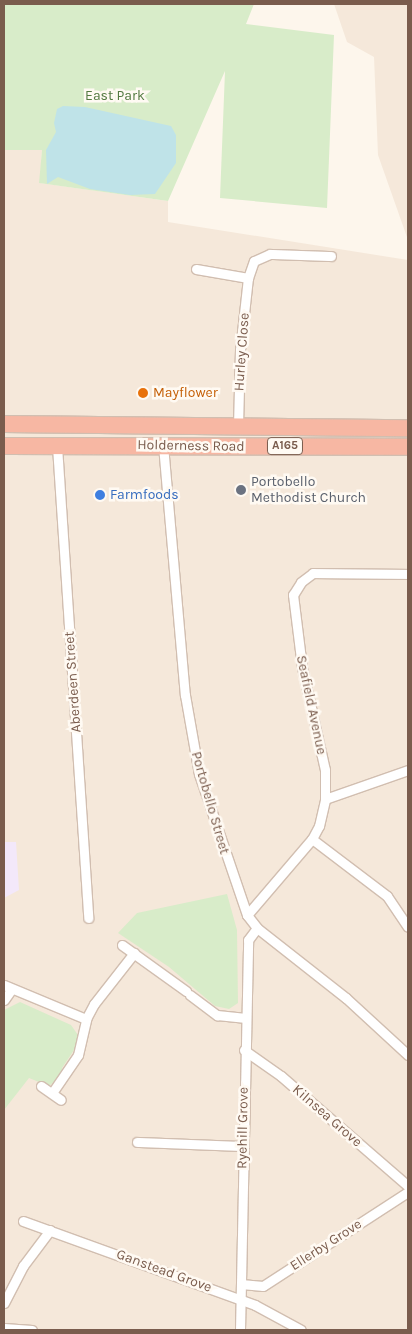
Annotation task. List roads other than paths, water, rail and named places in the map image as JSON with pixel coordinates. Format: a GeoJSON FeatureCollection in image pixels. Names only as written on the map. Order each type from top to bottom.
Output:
{"type":"FeatureCollection","features":[{"type":"Feature","properties":{"kind":"highway","name":"Holderness Road"},"geometry":{"type":"LineString","coordinates":[[4,424],[408,428]]}},
{"type":"Feature","properties":{"kind":"highway","name":"Holderness Road"},"geometry":{"type":"LineString","coordinates":[[4,446],[408,447]]}},
{"type":"Feature","properties":{"kind":"street","name":"Hurley Close"},"geometry":{"type":"LineString","coordinates":[[238,426],[240,350],[248,278],[254,261],[270,254],[331,256]]}},
{"type":"Feature","properties":{"kind":"street"},"geometry":{"type":"LineString","coordinates":[[196,269],[248,278]]}},
{"type":"Feature","properties":{"kind":"street","name":"Portobello Street"},"geometry":{"type":"LineString","coordinates":[[163,445],[184,695],[198,774],[247,915],[257,928],[346,998],[408,1055]]}},
{"type":"Feature","properties":{"kind":"street","name":"Aberdeen Street"},"geometry":{"type":"LineString","coordinates":[[57,446],[88,918]]}},
{"type":"Feature","properties":{"kind":"street","name":"Seafield Avenue"},"geometry":{"type":"LineString","coordinates":[[247,915],[312,839],[319,826],[325,799],[325,770],[302,666],[293,595],[301,582],[313,574],[408,574]]}},
{"type":"Feature","properties":{"kind":"street"},"geometry":{"type":"LineString","coordinates":[[325,799],[408,770]]}},
{"type":"Feature","properties":{"kind":"street"},"geometry":{"type":"LineString","coordinates":[[312,839],[387,896],[408,927]]}},
{"type":"Feature","properties":{"kind":"street","name":"Ryehill Grove"},"geometry":{"type":"LineString","coordinates":[[240,1330],[242,1146],[248,940],[257,928]]}},
{"type":"Feature","properties":{"kind":"street"},"geometry":{"type":"LineString","coordinates":[[122,945],[216,1015],[246,1018]]}},
{"type":"Feature","properties":{"kind":"street"},"geometry":{"type":"LineString","coordinates":[[52,1093],[78,1055],[86,1019],[105,987],[134,953]]}},
{"type":"Feature","properties":{"kind":"street"},"geometry":{"type":"LineString","coordinates":[[4,1000],[7,988],[86,1019]]}},
{"type":"Feature","properties":{"kind":"street","name":"Kilnsea Grove"},"geometry":{"type":"LineString","coordinates":[[244,1050],[281,1076],[408,1186]]}},
{"type":"Feature","properties":{"kind":"street"},"geometry":{"type":"LineString","coordinates":[[41,1086],[62,1100]]}},
{"type":"Feature","properties":{"kind":"street"},"geometry":{"type":"LineString","coordinates":[[137,1142],[242,1146]]}},
{"type":"Feature","properties":{"kind":"street","name":"Ellerby Grove"},"geometry":{"type":"LineString","coordinates":[[241,1284],[263,1286],[408,1192]]}},
{"type":"Feature","properties":{"kind":"street","name":"Ganstead Grove"},"geometry":{"type":"LineString","coordinates":[[23,1221],[240,1299],[273,1312],[301,1330]]}},
{"type":"Feature","properties":{"kind":"street"},"geometry":{"type":"LineString","coordinates":[[4,1303],[23,1266],[50,1230]]}},
{"type":"Feature","properties":{"kind":"street"},"geometry":{"type":"LineString","coordinates":[[4,1328],[32,1330]]}},
{"type":"Feature","properties":{"kind":"water"},"geometry":{"type":"Polygon","coordinates":[[[63,106],[85,107],[171,126],[176,135],[176,163],[155,194],[130,195],[90,189],[58,177],[47,184],[46,150],[56,132],[54,123],[57,109],[63,106]]]}},
{"type":"Feature","properties":{"kind":"place","name":"Mayflower"},"geometry":{"type":"Point","coordinates":[143,393]}},
{"type":"Feature","properties":{"kind":"place","name":"Portobello Methodist Church"},"geometry":{"type":"Point","coordinates":[241,490]}},
{"type":"Feature","properties":{"kind":"place","name":"Farmfoods"},"geometry":{"type":"Point","coordinates":[100,495]}},
{"type":"Feature","properties":{"kind":"park label","name":"East Park"},"geometry":{"type":"Point","coordinates":[115,96]}}]}
